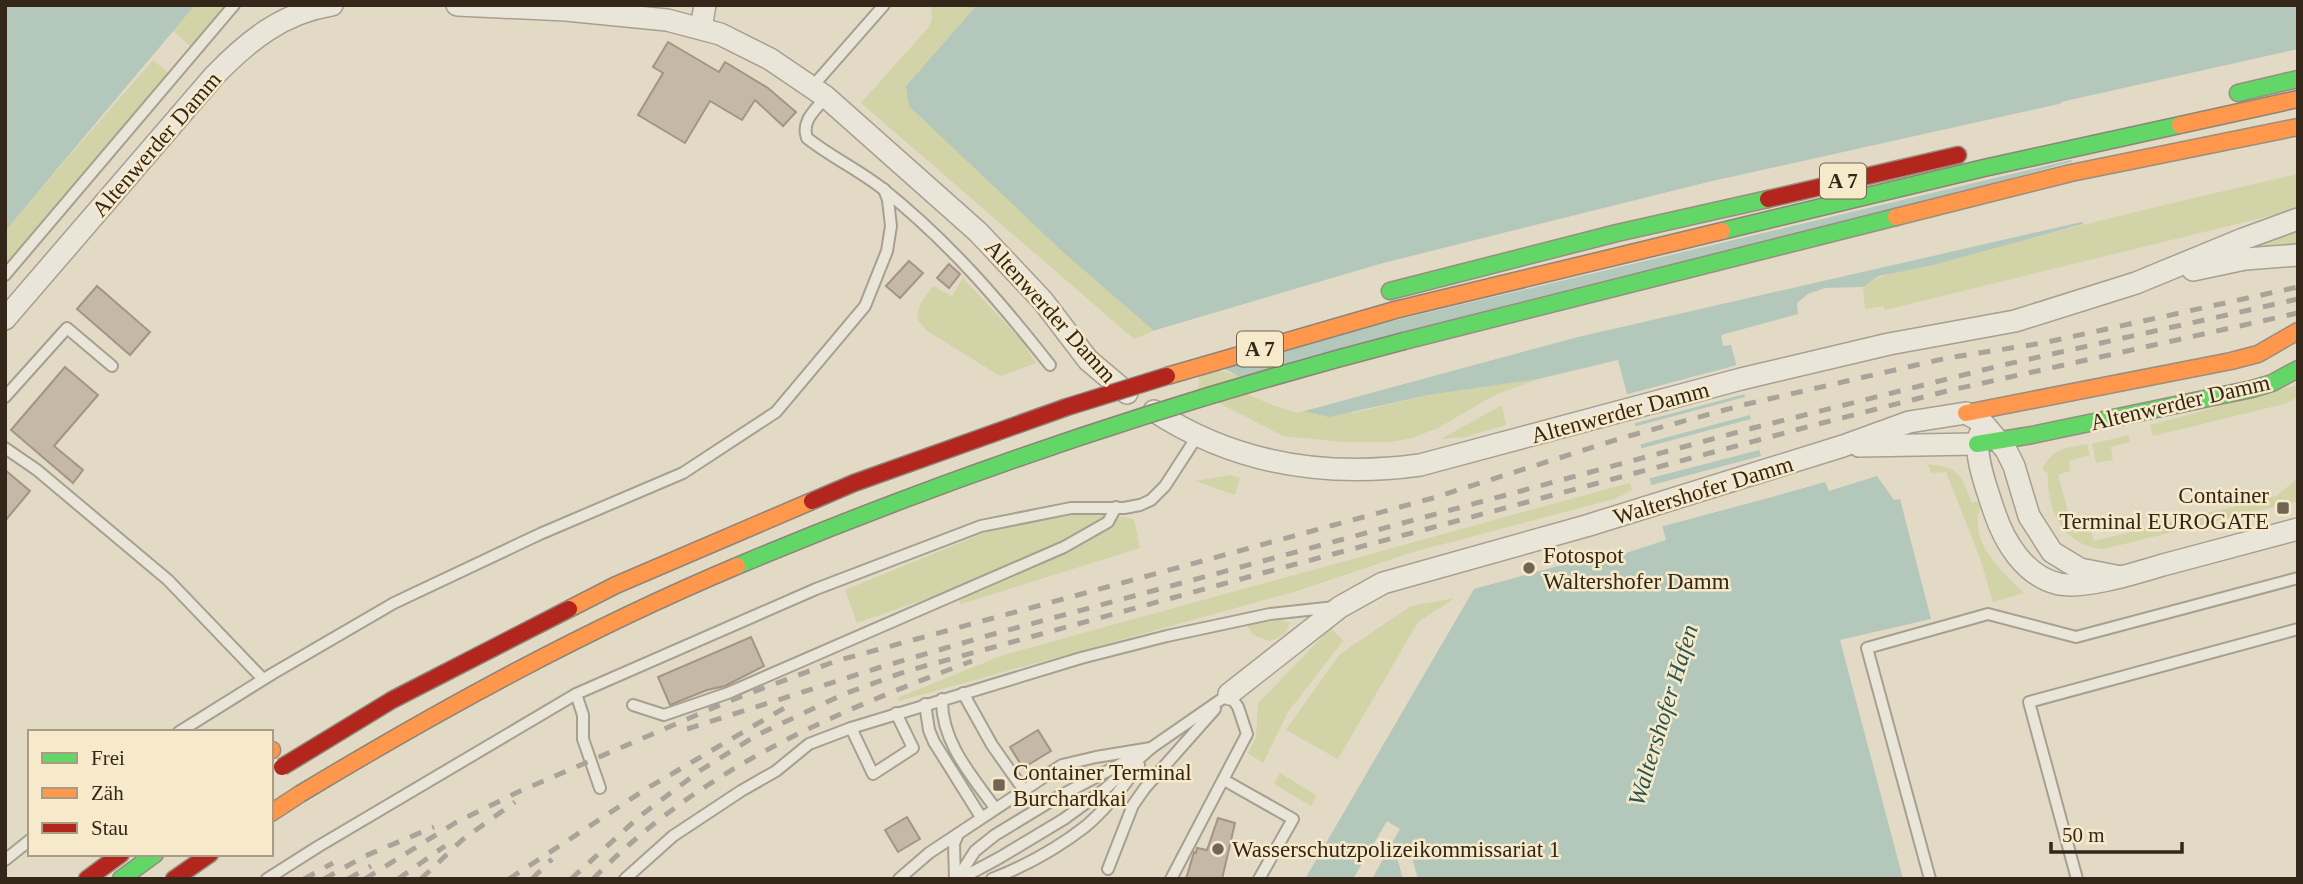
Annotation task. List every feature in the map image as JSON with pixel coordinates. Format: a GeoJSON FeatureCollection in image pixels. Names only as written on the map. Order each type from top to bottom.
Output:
{"type":"FeatureCollection","features":[{"type":"Feature","properties":{"kind":"main road"},"geometry":{"type":"LineString","coordinates":[[2218,97],[2298,79]]}},
{"type":"Feature","properties":{"kind":"main road","name":"A 7"},"geometry":{"type":"LineString","coordinates":[[273,773],[405,694],[501,642],[616,586],[854,483],[1067,407],[1160,377],[1395,310],[1984,168],[2298,99]]}},
{"type":"Feature","properties":{"kind":"main road","name":"A 7"},"geometry":{"type":"LineString","coordinates":[[273,812],[382,744],[453,705],[553,652],[659,601],[824,530],[1064,443],[1283,373],[1474,322],[2071,173],[2298,127]]}},
{"type":"Feature","properties":{"kind":"main road","name":"A 7"},"geometry":{"type":"LineString","coordinates":[[1378,294],[1617,233],[1977,151]]}},
{"type":"Feature","properties":{"kind":"main road","name":"Altenwerder Damm"},"geometry":{"type":"LineString","coordinates":[[1966,413],[2231,361],[2258,354],[2298,331]]}},
{"type":"Feature","properties":{"kind":"main road","name":"Altenwerder Damm"},"geometry":{"type":"LineString","coordinates":[[1988,437],[2032,436],[2252,389],[2272,383],[2298,369]]}},
{"type":"Feature","properties":{"kind":"main road"},"geometry":{"type":"LineString","coordinates":[[1084,383],[1123,371]]}},
{"type":"Feature","properties":{"kind":"main road"},"geometry":{"type":"LineString","coordinates":[[87,879],[118,856]]}},
{"type":"Feature","properties":{"kind":"main road"},"geometry":{"type":"LineString","coordinates":[[121,879],[152,856]]}},
{"type":"Feature","properties":{"kind":"main road"},"geometry":{"type":"LineString","coordinates":[[174,879],[207,856]]}},
{"type":"Feature","properties":{"kind":"street","name":"Altenwerder Damm"},"geometry":{"type":"LineString","coordinates":[[5,318],[242,47],[282,20],[300,12],[332,5]]}},
{"type":"Feature","properties":{"kind":"street","name":"Altenwerder Damm"},"geometry":{"type":"LineString","coordinates":[[457,5],[630,15],[667,20],[701,28],[740,43],[770,59],[819,92],[988,241],[1043,300],[1088,360],[1104,374],[1169,421],[1254,457],[1288,466],[1372,471],[1420,465],[1741,379],[1889,344],[2015,321],[2136,283],[2298,219]]}},
{"type":"Feature","properties":{"kind":"street"},"geometry":{"type":"LineString","coordinates":[[701,28],[705,5]]}},
{"type":"Feature","properties":{"kind":"street","name":"Altenwerder Damm"},"geometry":{"type":"LineString","coordinates":[[2136,283],[2245,259],[2298,255]]}},
{"type":"Feature","properties":{"kind":"street"},"geometry":{"type":"LineString","coordinates":[[1988,437],[2031,399]]}},
{"type":"Feature","properties":{"kind":"street"},"geometry":{"type":"LineString","coordinates":[[1966,413],[2014,466],[2029,516],[2052,552],[2080,569],[2121,577]]}},
{"type":"Feature","properties":{"kind":"street","name":"Waltershofer Damm"},"geometry":{"type":"LineString","coordinates":[[1229,694],[1340,607],[1383,583],[1765,471],[1909,422],[1966,413]]}},
{"type":"Feature","properties":{"kind":"street"},"geometry":{"type":"LineString","coordinates":[[2020,483],[2021,460],[2032,436]]}},
{"type":"Feature","properties":{"kind":"street"},"geometry":{"type":"LineString","coordinates":[[1988,437],[1998,522],[2016,555],[2049,581],[2070,585],[2121,577],[2298,529]]}},
{"type":"Feature","properties":{"kind":"street","name":"Waltershofer Damm"},"geometry":{"type":"LineString","coordinates":[[1843,446],[1988,437]]}},
{"type":"Feature","properties":{"kind":"lane"},"geometry":{"type":"LineString","coordinates":[[5,275],[234,5]]}},
{"type":"Feature","properties":{"kind":"lane"},"geometry":{"type":"LineString","coordinates":[[884,5],[819,92],[804,130],[807,138],[884,189],[961,258],[991,290],[1051,365]]}},
{"type":"Feature","properties":{"kind":"lane"},"geometry":{"type":"LineString","coordinates":[[182,730],[394,603],[540,534],[683,473],[776,412],[865,306],[887,251],[891,226],[884,189]]}},
{"type":"Feature","properties":{"kind":"lane"},"geometry":{"type":"LineString","coordinates":[[5,397],[67,328],[112,366]]}},
{"type":"Feature","properties":{"kind":"lane"},"geometry":{"type":"LineString","coordinates":[[267,879],[576,694],[816,590],[981,526],[1071,508],[1116,508],[1140,505],[1151,500],[1165,486],[1198,435]]}},
{"type":"Feature","properties":{"kind":"lane"},"geometry":{"type":"LineString","coordinates":[[5,448],[37,470],[167,580],[263,680]]}},
{"type":"Feature","properties":{"kind":"lane"},"geometry":{"type":"LineString","coordinates":[[633,705],[664,715],[728,693],[1064,547],[1108,522],[1116,508]]}},
{"type":"Feature","properties":{"kind":"lane"},"geometry":{"type":"LineString","coordinates":[[1930,879],[1867,648],[1988,614],[2076,637],[2298,578]]}},
{"type":"Feature","properties":{"kind":"lane"},"geometry":{"type":"LineString","coordinates":[[625,879],[673,836],[776,771],[808,744],[896,713],[1081,658],[1270,614],[1340,607]]}},
{"type":"Feature","properties":{"kind":"lane"},"geometry":{"type":"LineString","coordinates":[[2077,879],[2029,702],[2298,629]]}},
{"type":"Feature","properties":{"kind":"lane"},"geometry":{"type":"LineString","coordinates":[[963,693],[992,745],[1023,789]]}},
{"type":"Feature","properties":{"kind":"lane"},"geometry":{"type":"LineString","coordinates":[[576,694],[583,715],[583,739],[600,788]]}},
{"type":"Feature","properties":{"kind":"lane"},"geometry":{"type":"LineString","coordinates":[[957,879],[999,858],[1063,819],[1105,789],[1151,748],[1229,694]]}},
{"type":"Feature","properties":{"kind":"lane"},"geometry":{"type":"LineString","coordinates":[[1171,879],[1247,734],[1238,707],[1229,694]]}},
{"type":"Feature","properties":{"kind":"lane"},"geometry":{"type":"LineString","coordinates":[[1108,869],[1127,816],[1139,796],[1229,694]]}},
{"type":"Feature","properties":{"kind":"lane"},"geometry":{"type":"LineString","coordinates":[[942,699],[944,728],[995,808]]}},
{"type":"Feature","properties":{"kind":"lane"},"geometry":{"type":"LineString","coordinates":[[925,704],[934,742],[981,817]]}},
{"type":"Feature","properties":{"kind":"lane"},"geometry":{"type":"LineString","coordinates":[[851,728],[873,774],[913,748],[896,713]]}},
{"type":"Feature","properties":{"kind":"lane"},"geometry":{"type":"LineString","coordinates":[[899,879],[929,853],[1062,765],[1151,748]]}},
{"type":"Feature","properties":{"kind":"lane"},"geometry":{"type":"LineString","coordinates":[[992,879],[1024,866],[1086,826],[1127,781],[1151,748]]}},
{"type":"Feature","properties":{"kind":"lane"},"geometry":{"type":"LineString","coordinates":[[957,879],[975,851],[995,835],[1056,797],[1151,748]]}},
{"type":"Feature","properties":{"kind":"lane"},"geometry":{"type":"LineString","coordinates":[[1224,780],[1293,819],[1259,879]]}},
{"type":"Feature","properties":{"kind":"lane"},"geometry":{"type":"LineString","coordinates":[[957,879],[954,844],[960,832]]}},
{"type":"Feature","properties":{"kind":"lane"},"geometry":{"type":"LineString","coordinates":[[5,860],[28,842]]}},
{"type":"Feature","properties":{"kind":"green space"},"geometry":{"type":"Polygon","coordinates":[[[195,5],[229,5],[192,48],[173,31],[195,5]]]}},
{"type":"Feature","properties":{"kind":"green space"},"geometry":{"type":"Polygon","coordinates":[[[931,5],[977,5],[906,86],[1063,252],[1154,331],[1134,339],[861,103],[928,28],[932,20],[931,5]]]}},
{"type":"Feature","properties":{"kind":"green space"},"geometry":{"type":"Polygon","coordinates":[[[153,60],[171,75],[5,270],[5,230],[153,60]]]}},
{"type":"Feature","properties":{"kind":"green space"},"geometry":{"type":"Polygon","coordinates":[[[2298,174],[2298,209],[1885,310],[1884,306],[1865,309],[1863,287],[1886,275],[2298,174]]]}},
{"type":"Feature","properties":{"kind":"green space"},"geometry":{"type":"Polygon","coordinates":[[[2298,232],[2298,248],[2255,252],[2254,246],[2298,232]]]}},
{"type":"Feature","properties":{"kind":"green space"},"geometry":{"type":"Polygon","coordinates":[[[963,278],[1023,342],[1036,363],[1000,376],[926,330],[917,319],[920,304],[933,286],[952,296],[963,278]]]}},
{"type":"Feature","properties":{"kind":"green space"},"geometry":{"type":"Polygon","coordinates":[[[1200,364],[1353,413],[1428,395],[1538,379],[1493,396],[1438,428],[1412,438],[1392,442],[1342,442],[1283,436],[1198,392],[1200,364]]]}},
{"type":"Feature","properties":{"kind":"green space"},"geometry":{"type":"Polygon","coordinates":[[[2298,385],[2298,397],[2284,404],[2153,436],[2150,425],[2298,385]]]}},
{"type":"Feature","properties":{"kind":"green space"},"geometry":{"type":"Polygon","coordinates":[[[1502,405],[1506,425],[1465,437],[1441,439],[1502,405]]]}},
{"type":"Feature","properties":{"kind":"green space"},"geometry":{"type":"Polygon","coordinates":[[[2128,435],[2130,442],[2111,447],[2113,460],[2096,463],[2092,444],[2128,435]]]}},
{"type":"Feature","properties":{"kind":"green space"},"geometry":{"type":"Polygon","coordinates":[[[2087,444],[2090,455],[2069,461],[2070,471],[2058,475],[2074,533],[2090,529],[2094,541],[2276,496],[2298,478],[2298,501],[2104,549],[2090,547],[2068,534],[2060,524],[2050,501],[2048,474],[2042,469],[2056,453],[2087,444]]]}},
{"type":"Feature","properties":{"kind":"green space"},"geometry":{"type":"Polygon","coordinates":[[[1928,464],[1953,470],[1961,478],[1972,503],[1979,501],[1981,506],[1978,519],[1982,543],[1997,565],[2024,593],[1993,602],[1980,558],[1946,472],[1931,473],[1928,464]]]}},
{"type":"Feature","properties":{"kind":"green space"},"geometry":{"type":"Polygon","coordinates":[[[1231,475],[1240,478],[1235,495],[1195,481],[1231,475]]]}},
{"type":"Feature","properties":{"kind":"green space"},"geometry":{"type":"Polygon","coordinates":[[[1629,483],[1633,490],[1614,499],[1410,553],[1297,591],[899,701],[897,698],[1003,655],[1629,483]]]}},
{"type":"Feature","properties":{"kind":"green space"},"geometry":{"type":"Polygon","coordinates":[[[1085,510],[1134,519],[1140,548],[961,604],[954,589],[857,623],[845,590],[991,530],[1085,510]]]}},
{"type":"Feature","properties":{"kind":"green space"},"geometry":{"type":"Polygon","coordinates":[[[1455,598],[1418,622],[1338,759],[1286,730],[1340,654],[1411,606],[1455,598]]]}},
{"type":"Feature","properties":{"kind":"green space"},"geometry":{"type":"Polygon","coordinates":[[[1280,620],[1290,623],[1282,635],[1270,641],[1253,635],[1247,625],[1280,620]]]}},
{"type":"Feature","properties":{"kind":"green space"},"geometry":{"type":"Polygon","coordinates":[[[1331,628],[1343,641],[1288,712],[1263,763],[1248,753],[1256,737],[1258,703],[1331,628]]]}},
{"type":"Feature","properties":{"kind":"green space"},"geometry":{"type":"Polygon","coordinates":[[[1280,773],[1317,796],[1311,806],[1274,784],[1280,773]]]}},
{"type":"Feature","properties":{"kind":"water"},"geometry":{"type":"Polygon","coordinates":[[[5,5],[195,5],[5,231],[5,5]]]}},
{"type":"Feature","properties":{"kind":"water","name":"Waltershofer Hafen"},"geometry":{"type":"Polygon","coordinates":[[[977,5],[2298,5],[2298,49],[2061,102],[2083,224],[1933,265],[1879,276],[1863,287],[1825,288],[1808,294],[1797,303],[1798,314],[1721,335],[1723,346],[1731,345],[1772,497],[1825,482],[1829,491],[1877,476],[1894,500],[1900,499],[1931,619],[1840,640],[1903,879],[1305,879],[1474,589],[1598,555],[1626,553],[1666,540],[1618,360],[1538,379],[1428,395],[1329,417],[1303,411],[1154,331],[1063,252],[909,106],[906,86],[977,5]]]}},
{"type":"Feature","properties":{"kind":"pier"},"geometry":{"type":"Polygon","coordinates":[[[2298,51],[2065,104],[2075,159],[1198,367],[1149,332],[1383,263],[1708,182],[2298,51]]]}},
{"type":"Feature","properties":{"kind":"pier"},"geometry":{"type":"Polygon","coordinates":[[[2075,161],[2086,221],[1578,337],[1297,413],[1231,387],[2075,161]]]}},
{"type":"Feature","properties":{"kind":"pier"},"geometry":{"type":"Polygon","coordinates":[[[1737,365],[1745,394],[1632,424],[1624,395],[1737,365]]]}},
{"type":"Feature","properties":{"kind":"pier"},"geometry":{"type":"Polygon","coordinates":[[[1745,397],[1750,415],[1638,445],[1633,427],[1745,397]]]}},
{"type":"Feature","properties":{"kind":"pier"},"geometry":{"type":"Polygon","coordinates":[[[1751,419],[1759,450],[1647,479],[1639,449],[1751,419]]]}},
{"type":"Feature","properties":{"kind":"pier"},"geometry":{"type":"Polygon","coordinates":[[[1761,456],[1772,497],[1660,527],[1648,486],[1761,456]]]}},
{"type":"Feature","properties":{"kind":"pier"},"geometry":{"type":"Polygon","coordinates":[[[1387,821],[1400,829],[1372,879],[1353,879],[1387,821]]]}},
{"type":"Feature","properties":{"kind":"pier"},"geometry":{"type":"Polygon","coordinates":[[[1408,843],[1418,879],[1403,879],[1394,847],[1408,843]]]}},
{"type":"Feature","properties":{"kind":"building"},"geometry":{"type":"Polygon","coordinates":[[[668,42],[719,72],[725,62],[768,88],[796,112],[783,126],[755,100],[742,120],[710,101],[685,143],[638,115],[663,73],[653,67],[668,42]]]}},
{"type":"Feature","properties":{"kind":"building"},"geometry":{"type":"Polygon","coordinates":[[[909,261],[923,273],[900,298],[886,286],[909,261]]]}},
{"type":"Feature","properties":{"kind":"building"},"geometry":{"type":"Polygon","coordinates":[[[949,264],[960,274],[949,288],[937,278],[949,264]]]}},
{"type":"Feature","properties":{"kind":"building"},"geometry":{"type":"Polygon","coordinates":[[[97,286],[150,332],[130,355],[77,309],[97,286]]]}},
{"type":"Feature","properties":{"kind":"building"},"geometry":{"type":"Polygon","coordinates":[[[65,367],[98,395],[54,446],[83,470],[73,483],[11,430],[65,367]]]}},
{"type":"Feature","properties":{"kind":"building"},"geometry":{"type":"Polygon","coordinates":[[[5,470],[30,491],[5,521],[5,470]]]}},
{"type":"Feature","properties":{"kind":"building"},"geometry":{"type":"Polygon","coordinates":[[[751,637],[764,666],[725,686],[670,705],[658,677],[751,637]]]}},
{"type":"Feature","properties":{"kind":"building"},"geometry":{"type":"Polygon","coordinates":[[[1038,730],[1051,751],[1023,768],[1010,747],[1038,730]]]}},
{"type":"Feature","properties":{"kind":"building"},"geometry":{"type":"Polygon","coordinates":[[[907,817],[920,839],[898,852],[885,830],[907,817]]]}},
{"type":"Feature","properties":{"kind":"building","name":"Wasserschutzpolizeikommissariat 1"},"geometry":{"type":"Polygon","coordinates":[[[1218,818],[1235,823],[1222,879],[1186,879],[1194,852],[1196,853],[1197,848],[1207,850],[1218,818]]]}},
{"type":"Feature","properties":{"kind":"railway"},"geometry":{"type":"LineString","coordinates":[[365,879],[455,823],[518,792],[729,701],[836,661],[1433,498],[1625,437],[1747,404],[1947,358],[2043,343],[2298,287]]}},
{"type":"Feature","properties":{"kind":"railway"},"geometry":{"type":"LineString","coordinates":[[687,729],[990,635],[1753,428],[2003,365],[2298,299]]}},
{"type":"Feature","properties":{"kind":"railway"},"geometry":{"type":"LineString","coordinates":[[571,879],[640,816],[701,770],[757,735],[844,694],[907,671],[1822,423],[1947,391],[2298,313]]}},
{"type":"Feature","properties":{"kind":"railway"},"geometry":{"type":"LineString","coordinates":[[593,879],[635,840],[723,775],[819,724],[972,661]]}},
{"type":"Feature","properties":{"kind":"railway"},"geometry":{"type":"LineString","coordinates":[[509,879],[646,789],[791,704]]}},
{"type":"Feature","properties":{"kind":"railway"},"geometry":{"type":"LineString","coordinates":[[421,879],[462,840],[515,802]]}},
{"type":"Feature","properties":{"kind":"railway"},"geometry":{"type":"LineString","coordinates":[[324,879],[365,856],[434,827]]}},
{"type":"Feature","properties":{"kind":"railway"},"geometry":{"type":"LineString","coordinates":[[398,879],[445,846]]}},
{"type":"Feature","properties":{"kind":"railway"},"geometry":{"type":"LineString","coordinates":[[532,879],[552,859]]}},
{"type":"Feature","properties":{"kind":"railway"},"geometry":{"type":"LineString","coordinates":[[304,879],[333,863]]}},
{"type":"Feature","properties":{"kind":"railway"},"geometry":{"type":"LineString","coordinates":[[348,879],[371,866]]}},
{"type":"Feature","properties":{"kind":"traffic: fast"},"geometry":{"type":"LineString","coordinates":[[2238,93],[2298,79]]}},
{"type":"Feature","properties":{"kind":"traffic: fast"},"geometry":{"type":"LineString","coordinates":[[1722,231],[1984,168],[2180,125]]}},
{"type":"Feature","properties":{"kind":"traffic: fast"},"geometry":{"type":"LineString","coordinates":[[1390,291],[1617,233],[1768,199]]}},
{"type":"Feature","properties":{"kind":"traffic: fast"},"geometry":{"type":"LineString","coordinates":[[1404,341],[1896,217]]}},
{"type":"Feature","properties":{"kind":"traffic: fast"},"geometry":{"type":"LineString","coordinates":[[737,566],[900,501],[1066,442],[1234,388],[1404,341]]}},
{"type":"Feature","properties":{"kind":"traffic: fast"},"geometry":{"type":"LineString","coordinates":[[1977,444],[2252,389],[2272,383],[2298,369]]}},
{"type":"Feature","properties":{"kind":"traffic: fast"},"geometry":{"type":"LineString","coordinates":[[121,879],[152,856]]}},
{"type":"Feature","properties":{"kind":"traffic: slow"},"geometry":{"type":"LineString","coordinates":[[2180,125],[2298,99]]}},
{"type":"Feature","properties":{"kind":"traffic: slow"},"geometry":{"type":"LineString","coordinates":[[1896,217],[2071,173],[2298,127]]}},
{"type":"Feature","properties":{"kind":"traffic: slow"},"geometry":{"type":"LineString","coordinates":[[1167,376],[1395,310],[1722,231]]}},
{"type":"Feature","properties":{"kind":"traffic: slow"},"geometry":{"type":"LineString","coordinates":[[1966,413],[2231,361],[2258,354],[2298,331]]}},
{"type":"Feature","properties":{"kind":"traffic: slow"},"geometry":{"type":"LineString","coordinates":[[569,609],[616,585],[812,501]]}},
{"type":"Feature","properties":{"kind":"traffic: slow"},"geometry":{"type":"LineString","coordinates":[[300,794],[514,672],[624,617],[737,566]]}},
{"type":"Feature","properties":{"kind":"traffic: slow"},"geometry":{"type":"LineString","coordinates":[[273,812],[300,794]]}},
{"type":"Feature","properties":{"kind":"traffic: jam"},"geometry":{"type":"LineString","coordinates":[[1768,199],[1958,155]]}},
{"type":"Feature","properties":{"kind":"traffic: jam"},"geometry":{"type":"LineString","coordinates":[[812,501],[854,483],[1067,407],[1167,376]]}},
{"type":"Feature","properties":{"kind":"traffic: jam"},"geometry":{"type":"LineString","coordinates":[[282,767],[392,700],[569,609]]}},
{"type":"Feature","properties":{"kind":"traffic: jam"},"geometry":{"type":"LineString","coordinates":[[87,879],[118,856]]}},
{"type":"Feature","properties":{"kind":"traffic: jam"},"geometry":{"type":"LineString","coordinates":[[174,879],[207,856]]}},
{"type":"Feature","properties":{"kind":"place","name":"Container Terminal EUROGATE"},"geometry":{"type":"Point","coordinates":[2283,508]}},
{"type":"Feature","properties":{"kind":"place","name":"Fotospot Waltershofer Damm"},"geometry":{"type":"Point","coordinates":[1529,568]}},
{"type":"Feature","properties":{"kind":"place","name":"Container Terminal Burchardkai"},"geometry":{"type":"Point","coordinates":[999,785]}},
{"type":"Feature","properties":{"kind":"place","name":"Wasserschutzpolizeikommissariat 1"},"geometry":{"type":"Point","coordinates":[1218,849]}}]}
